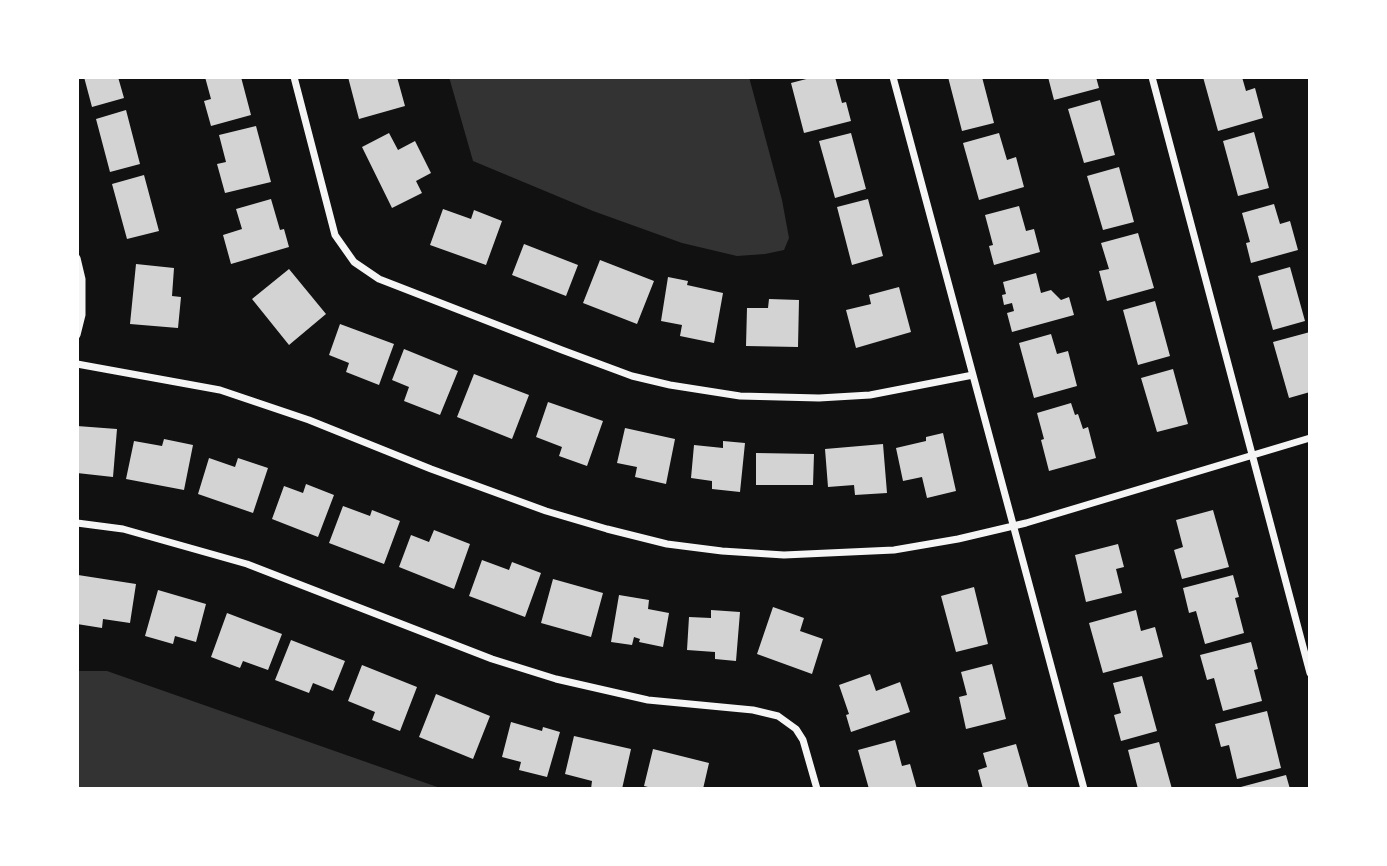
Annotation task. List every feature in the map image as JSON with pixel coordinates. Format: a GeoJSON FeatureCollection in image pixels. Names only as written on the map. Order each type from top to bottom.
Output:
{"type":"FeatureCollection","features":[{"type":"Feature","properties":{"kind":"street"},"geometry":{"type":"LineString","coordinates":[[294,77],[335,236],[354,262],[379,279],[632,376],[670,385],[740,396],[819,398],[870,395],[973,375]]}},
{"type":"Feature","properties":{"kind":"street"},"geometry":{"type":"LineString","coordinates":[[893,77],[1084,789]]}},
{"type":"Feature","properties":{"kind":"street"},"geometry":{"type":"LineString","coordinates":[[1152,77],[1310,673]]}},
{"type":"Feature","properties":{"kind":"street"},"geometry":{"type":"LineString","coordinates":[[77,258],[82,279],[82,315],[77,335]]}},
{"type":"Feature","properties":{"kind":"street"},"geometry":{"type":"LineString","coordinates":[[77,364],[220,390],[309,420],[546,511],[667,544],[771,555],[894,550],[958,539],[1013,526],[1310,438]]}},
{"type":"Feature","properties":{"kind":"street"},"geometry":{"type":"LineString","coordinates":[[77,523],[123,528],[247,564],[492,659],[556,679],[648,700],[767,712],[796,729],[803,740],[817,789]]}},
{"type":"Feature","properties":{"kind":"shaded area"},"geometry":{"type":"Polygon","coordinates":[[[449,77],[749,77],[782,200],[789,238],[784,250],[737,256],[682,243],[593,211],[473,161],[449,77]]]}},
{"type":"Feature","properties":{"kind":"shaded area"},"geometry":{"type":"Polygon","coordinates":[[[77,671],[107,671],[443,789],[77,789],[77,671]]]}},
{"type":"Feature","properties":{"kind":"building"},"geometry":{"type":"Polygon","coordinates":[[[84,77],[118,77],[124,98],[92,107],[84,77]]]}},
{"type":"Feature","properties":{"kind":"building"},"geometry":{"type":"Polygon","coordinates":[[[205,77],[241,77],[251,115],[211,126],[204,101],[211,99],[205,77]]]}},
{"type":"Feature","properties":{"kind":"building"},"geometry":{"type":"Polygon","coordinates":[[[348,77],[397,77],[405,106],[359,119],[348,77]]]}},
{"type":"Feature","properties":{"kind":"building"},"geometry":{"type":"Polygon","coordinates":[[[814,77],[835,77],[842,103],[846,102],[851,121],[804,133],[791,83],[814,77]]]}},
{"type":"Feature","properties":{"kind":"building"},"geometry":{"type":"Polygon","coordinates":[[[948,77],[982,77],[994,123],[962,131],[948,77]]]}},
{"type":"Feature","properties":{"kind":"building"},"geometry":{"type":"Polygon","coordinates":[[[1048,77],[1096,77],[1099,88],[1054,100],[1048,77]]]}},
{"type":"Feature","properties":{"kind":"building"},"geometry":{"type":"Polygon","coordinates":[[[1203,77],[1242,77],[1246,91],[1255,88],[1263,118],[1218,131],[1203,77]]]}},
{"type":"Feature","properties":{"kind":"building"},"geometry":{"type":"Polygon","coordinates":[[[1100,100],[1115,155],[1084,163],[1068,109],[1100,100]]]}},
{"type":"Feature","properties":{"kind":"building"},"geometry":{"type":"Polygon","coordinates":[[[126,110],[140,164],[110,172],[96,119],[126,110]]]}},
{"type":"Feature","properties":{"kind":"building"},"geometry":{"type":"Polygon","coordinates":[[[256,126],[271,182],[225,193],[217,164],[226,162],[219,135],[256,126]]]}},
{"type":"Feature","properties":{"kind":"building"},"geometry":{"type":"Polygon","coordinates":[[[1254,132],[1269,188],[1238,196],[1223,141],[1254,132]]]}},
{"type":"Feature","properties":{"kind":"building"},"geometry":{"type":"Polygon","coordinates":[[[389,133],[398,150],[415,141],[431,173],[416,181],[422,193],[392,208],[362,147],[389,133]]]}},
{"type":"Feature","properties":{"kind":"building"},"geometry":{"type":"Polygon","coordinates":[[[851,133],[866,189],[835,198],[819,141],[851,133]]]}},
{"type":"Feature","properties":{"kind":"building"},"geometry":{"type":"Polygon","coordinates":[[[999,133],[1007,160],[1016,157],[1024,187],[979,200],[963,143],[999,133]]]}},
{"type":"Feature","properties":{"kind":"building"},"geometry":{"type":"Polygon","coordinates":[[[1119,167],[1134,222],[1103,230],[1087,176],[1119,167]]]}},
{"type":"Feature","properties":{"kind":"building"},"geometry":{"type":"Polygon","coordinates":[[[144,175],[159,231],[127,239],[112,184],[144,175]]]}},
{"type":"Feature","properties":{"kind":"building"},"geometry":{"type":"Polygon","coordinates":[[[271,199],[280,230],[284,229],[289,247],[231,264],[223,235],[242,229],[236,209],[271,199]]]}},
{"type":"Feature","properties":{"kind":"building"},"geometry":{"type":"Polygon","coordinates":[[[868,199],[883,256],[852,265],[837,207],[868,199]]]}},
{"type":"Feature","properties":{"kind":"building"},"geometry":{"type":"Polygon","coordinates":[[[1274,204],[1280,224],[1290,221],[1298,250],[1251,263],[1246,243],[1250,242],[1242,213],[1274,204]]]}},
{"type":"Feature","properties":{"kind":"building"},"geometry":{"type":"Polygon","coordinates":[[[1019,206],[1026,231],[1034,229],[1040,252],[994,265],[989,246],[993,245],[985,215],[1019,206]]]}},
{"type":"Feature","properties":{"kind":"building"},"geometry":{"type":"Polygon","coordinates":[[[443,209],[471,219],[474,210],[502,221],[486,265],[430,245],[443,209]]]}},
{"type":"Feature","properties":{"kind":"building"},"geometry":{"type":"Polygon","coordinates":[[[1138,233],[1154,288],[1107,301],[1099,271],[1109,269],[1101,243],[1138,233]]]}},
{"type":"Feature","properties":{"kind":"building"},"geometry":{"type":"Polygon","coordinates":[[[524,244],[578,265],[566,296],[512,275],[524,244]]]}},
{"type":"Feature","properties":{"kind":"building"},"geometry":{"type":"Polygon","coordinates":[[[600,260],[654,281],[637,324],[583,303],[600,260]]]}},
{"type":"Feature","properties":{"kind":"building"},"geometry":{"type":"Polygon","coordinates":[[[136,264],[174,268],[172,296],[181,297],[178,328],[130,324],[136,264]]]}},
{"type":"Feature","properties":{"kind":"building"},"geometry":{"type":"Polygon","coordinates":[[[1290,267],[1305,321],[1273,330],[1258,276],[1290,267]]]}},
{"type":"Feature","properties":{"kind":"building"},"geometry":{"type":"Polygon","coordinates":[[[289,269],[326,314],[289,345],[252,299],[289,269]]]}},
{"type":"Feature","properties":{"kind":"building"},"geometry":{"type":"Polygon","coordinates":[[[1036,273],[1041,293],[1051,290],[1061,300],[1069,297],[1074,315],[1012,332],[1007,313],[1014,311],[1012,303],[1004,305],[1002,295],[1006,294],[1003,282],[1036,273]]]}},
{"type":"Feature","properties":{"kind":"building"},"geometry":{"type":"Polygon","coordinates":[[[668,277],[688,281],[687,285],[723,293],[714,343],[680,336],[682,325],[661,321],[668,277]]]}},
{"type":"Feature","properties":{"kind":"building"},"geometry":{"type":"Polygon","coordinates":[[[899,287],[911,332],[856,348],[846,310],[871,304],[869,295],[899,287]]]}},
{"type":"Feature","properties":{"kind":"building"},"geometry":{"type":"Polygon","coordinates":[[[769,299],[799,300],[798,347],[746,346],[747,308],[768,308],[769,299]]]}},
{"type":"Feature","properties":{"kind":"building"},"geometry":{"type":"Polygon","coordinates":[[[1155,301],[1170,356],[1138,365],[1123,310],[1155,301]]]}},
{"type":"Feature","properties":{"kind":"building"},"geometry":{"type":"Polygon","coordinates":[[[340,324],[394,344],[379,385],[346,372],[349,363],[329,355],[340,324]]]}},
{"type":"Feature","properties":{"kind":"building"},"geometry":{"type":"Polygon","coordinates":[[[1310,332],[1310,392],[1289,398],[1273,342],[1310,332]]]}},
{"type":"Feature","properties":{"kind":"building"},"geometry":{"type":"Polygon","coordinates":[[[1051,334],[1057,354],[1068,351],[1077,386],[1034,398],[1019,343],[1051,334]]]}},
{"type":"Feature","properties":{"kind":"building"},"geometry":{"type":"Polygon","coordinates":[[[404,349],[458,371],[440,415],[404,401],[409,387],[392,380],[404,349]]]}},
{"type":"Feature","properties":{"kind":"building"},"geometry":{"type":"Polygon","coordinates":[[[1173,369],[1188,424],[1157,432],[1141,378],[1173,369]]]}},
{"type":"Feature","properties":{"kind":"building"},"geometry":{"type":"Polygon","coordinates":[[[474,374],[529,395],[512,439],[457,417],[474,374]]]}},
{"type":"Feature","properties":{"kind":"building"},"geometry":{"type":"Polygon","coordinates":[[[548,402],[603,421],[587,466],[559,456],[562,447],[536,437],[548,402]]]}},
{"type":"Feature","properties":{"kind":"building"},"geometry":{"type":"Polygon","coordinates":[[[1071,403],[1083,429],[1088,427],[1096,458],[1049,471],[1037,413],[1071,403]]]}},
{"type":"Feature","properties":{"kind":"building"},"geometry":{"type":"Polygon","coordinates":[[[77,426],[117,429],[113,477],[77,473],[77,426]]]}},
{"type":"Feature","properties":{"kind":"building"},"geometry":{"type":"Polygon","coordinates":[[[625,428],[675,439],[666,484],[635,477],[637,467],[617,463],[625,428]]]}},
{"type":"Feature","properties":{"kind":"building"},"geometry":{"type":"Polygon","coordinates":[[[943,433],[956,491],[927,498],[922,477],[903,481],[896,448],[926,441],[926,437],[943,433]]]}},
{"type":"Feature","properties":{"kind":"building"},"geometry":{"type":"Polygon","coordinates":[[[164,439],[193,445],[184,490],[126,479],[134,441],[162,446],[164,439]]]}},
{"type":"Feature","properties":{"kind":"building"},"geometry":{"type":"Polygon","coordinates":[[[723,441],[745,443],[740,492],[712,489],[712,481],[691,478],[694,445],[723,448],[723,441]]]}},
{"type":"Feature","properties":{"kind":"building"},"geometry":{"type":"Polygon","coordinates":[[[883,444],[887,493],[855,495],[854,485],[828,487],[825,449],[883,444]]]}},
{"type":"Feature","properties":{"kind":"building"},"geometry":{"type":"Polygon","coordinates":[[[756,453],[814,454],[813,485],[756,485],[756,453]]]}},
{"type":"Feature","properties":{"kind":"building"},"geometry":{"type":"Polygon","coordinates":[[[209,458],[235,467],[238,458],[268,468],[253,513],[198,494],[209,458]]]}},
{"type":"Feature","properties":{"kind":"building"},"geometry":{"type":"Polygon","coordinates":[[[306,484],[334,495],[318,537],[272,519],[284,486],[303,493],[306,484]]]}},
{"type":"Feature","properties":{"kind":"building"},"geometry":{"type":"Polygon","coordinates":[[[343,506],[370,516],[372,510],[400,521],[384,564],[329,543],[343,506]]]}},
{"type":"Feature","properties":{"kind":"building"},"geometry":{"type":"Polygon","coordinates":[[[1213,510],[1229,567],[1182,579],[1174,550],[1183,547],[1176,520],[1213,510]]]}},
{"type":"Feature","properties":{"kind":"building"},"geometry":{"type":"Polygon","coordinates":[[[434,530],[470,544],[454,589],[399,567],[411,535],[429,542],[434,530]]]}},
{"type":"Feature","properties":{"kind":"building"},"geometry":{"type":"Polygon","coordinates":[[[1118,544],[1124,567],[1116,569],[1122,593],[1086,602],[1075,555],[1118,544]]]}},
{"type":"Feature","properties":{"kind":"building"},"geometry":{"type":"Polygon","coordinates":[[[482,560],[509,570],[512,562],[541,573],[525,617],[469,596],[482,560]]]}},
{"type":"Feature","properties":{"kind":"building"},"geometry":{"type":"Polygon","coordinates":[[[78,575],[136,584],[130,623],[103,619],[102,628],[77,624],[78,575]]]}},
{"type":"Feature","properties":{"kind":"building"},"geometry":{"type":"Polygon","coordinates":[[[1233,575],[1239,597],[1235,598],[1244,633],[1205,644],[1196,611],[1189,613],[1183,588],[1233,575]]]}},
{"type":"Feature","properties":{"kind":"building"},"geometry":{"type":"Polygon","coordinates":[[[553,579],[603,593],[591,637],[541,623],[553,579]]]}},
{"type":"Feature","properties":{"kind":"building"},"geometry":{"type":"Polygon","coordinates":[[[974,587],[988,644],[956,652],[941,596],[974,587]]]}},
{"type":"Feature","properties":{"kind":"building"},"geometry":{"type":"Polygon","coordinates":[[[158,590],[206,604],[196,642],[175,636],[173,644],[145,636],[158,590]]]}},
{"type":"Feature","properties":{"kind":"building"},"geometry":{"type":"Polygon","coordinates":[[[619,595],[649,600],[648,609],[669,613],[663,647],[639,642],[640,639],[634,637],[632,645],[611,642],[619,595]]]}},
{"type":"Feature","properties":{"kind":"building"},"geometry":{"type":"Polygon","coordinates":[[[773,607],[804,618],[800,631],[823,639],[812,674],[757,654],[773,607]]]}},
{"type":"Feature","properties":{"kind":"building"},"geometry":{"type":"Polygon","coordinates":[[[711,610],[740,612],[736,661],[715,659],[715,652],[687,650],[689,617],[711,618],[711,610]]]}},
{"type":"Feature","properties":{"kind":"building"},"geometry":{"type":"Polygon","coordinates":[[[1136,610],[1141,631],[1155,627],[1163,657],[1103,673],[1089,623],[1136,610]]]}},
{"type":"Feature","properties":{"kind":"building"},"geometry":{"type":"Polygon","coordinates":[[[227,613],[282,634],[268,670],[243,661],[240,668],[211,657],[227,613]]]}},
{"type":"Feature","properties":{"kind":"building"},"geometry":{"type":"Polygon","coordinates":[[[291,640],[345,661],[333,691],[313,683],[309,693],[275,680],[291,640]]]}},
{"type":"Feature","properties":{"kind":"building"},"geometry":{"type":"Polygon","coordinates":[[[1251,642],[1258,669],[1254,670],[1262,701],[1223,711],[1214,678],[1207,680],[1200,655],[1251,642]]]}},
{"type":"Feature","properties":{"kind":"building"},"geometry":{"type":"Polygon","coordinates":[[[992,664],[1006,719],[966,729],[959,697],[967,695],[961,672],[992,664]]]}},
{"type":"Feature","properties":{"kind":"building"},"geometry":{"type":"Polygon","coordinates":[[[362,665],[417,687],[400,731],[372,720],[375,712],[348,701],[362,665]]]}},
{"type":"Feature","properties":{"kind":"building"},"geometry":{"type":"Polygon","coordinates":[[[870,674],[876,691],[900,682],[910,712],[851,732],[846,715],[849,714],[839,685],[870,674]]]}},
{"type":"Feature","properties":{"kind":"building"},"geometry":{"type":"Polygon","coordinates":[[[1142,676],[1157,731],[1121,741],[1114,715],[1121,713],[1113,683],[1142,676]]]}},
{"type":"Feature","properties":{"kind":"building"},"geometry":{"type":"Polygon","coordinates":[[[436,694],[490,716],[473,759],[419,737],[436,694]]]}},
{"type":"Feature","properties":{"kind":"building"},"geometry":{"type":"Polygon","coordinates":[[[1267,711],[1281,768],[1237,779],[1229,745],[1221,747],[1215,724],[1267,711]]]}},
{"type":"Feature","properties":{"kind":"building"},"geometry":{"type":"Polygon","coordinates":[[[511,722],[542,731],[543,727],[560,732],[547,777],[519,770],[521,762],[502,757],[511,722]]]}},
{"type":"Feature","properties":{"kind":"building"},"geometry":{"type":"Polygon","coordinates":[[[574,736],[631,749],[622,789],[591,789],[592,781],[565,774],[574,736]]]}},
{"type":"Feature","properties":{"kind":"building"},"geometry":{"type":"Polygon","coordinates":[[[895,740],[902,766],[910,764],[917,789],[869,789],[858,750],[895,740]]]}},
{"type":"Feature","properties":{"kind":"building"},"geometry":{"type":"Polygon","coordinates":[[[1159,742],[1172,789],[1138,789],[1128,750],[1159,742]]]}},
{"type":"Feature","properties":{"kind":"building"},"geometry":{"type":"Polygon","coordinates":[[[1016,744],[1029,789],[983,789],[978,770],[987,767],[983,753],[1016,744]]]}},
{"type":"Feature","properties":{"kind":"building"},"geometry":{"type":"Polygon","coordinates":[[[653,749],[709,763],[703,789],[656,789],[644,786],[653,749]]]}},
{"type":"Feature","properties":{"kind":"building"},"geometry":{"type":"Polygon","coordinates":[[[1286,775],[1290,789],[1237,789],[1237,788],[1286,775]]]}}]}
